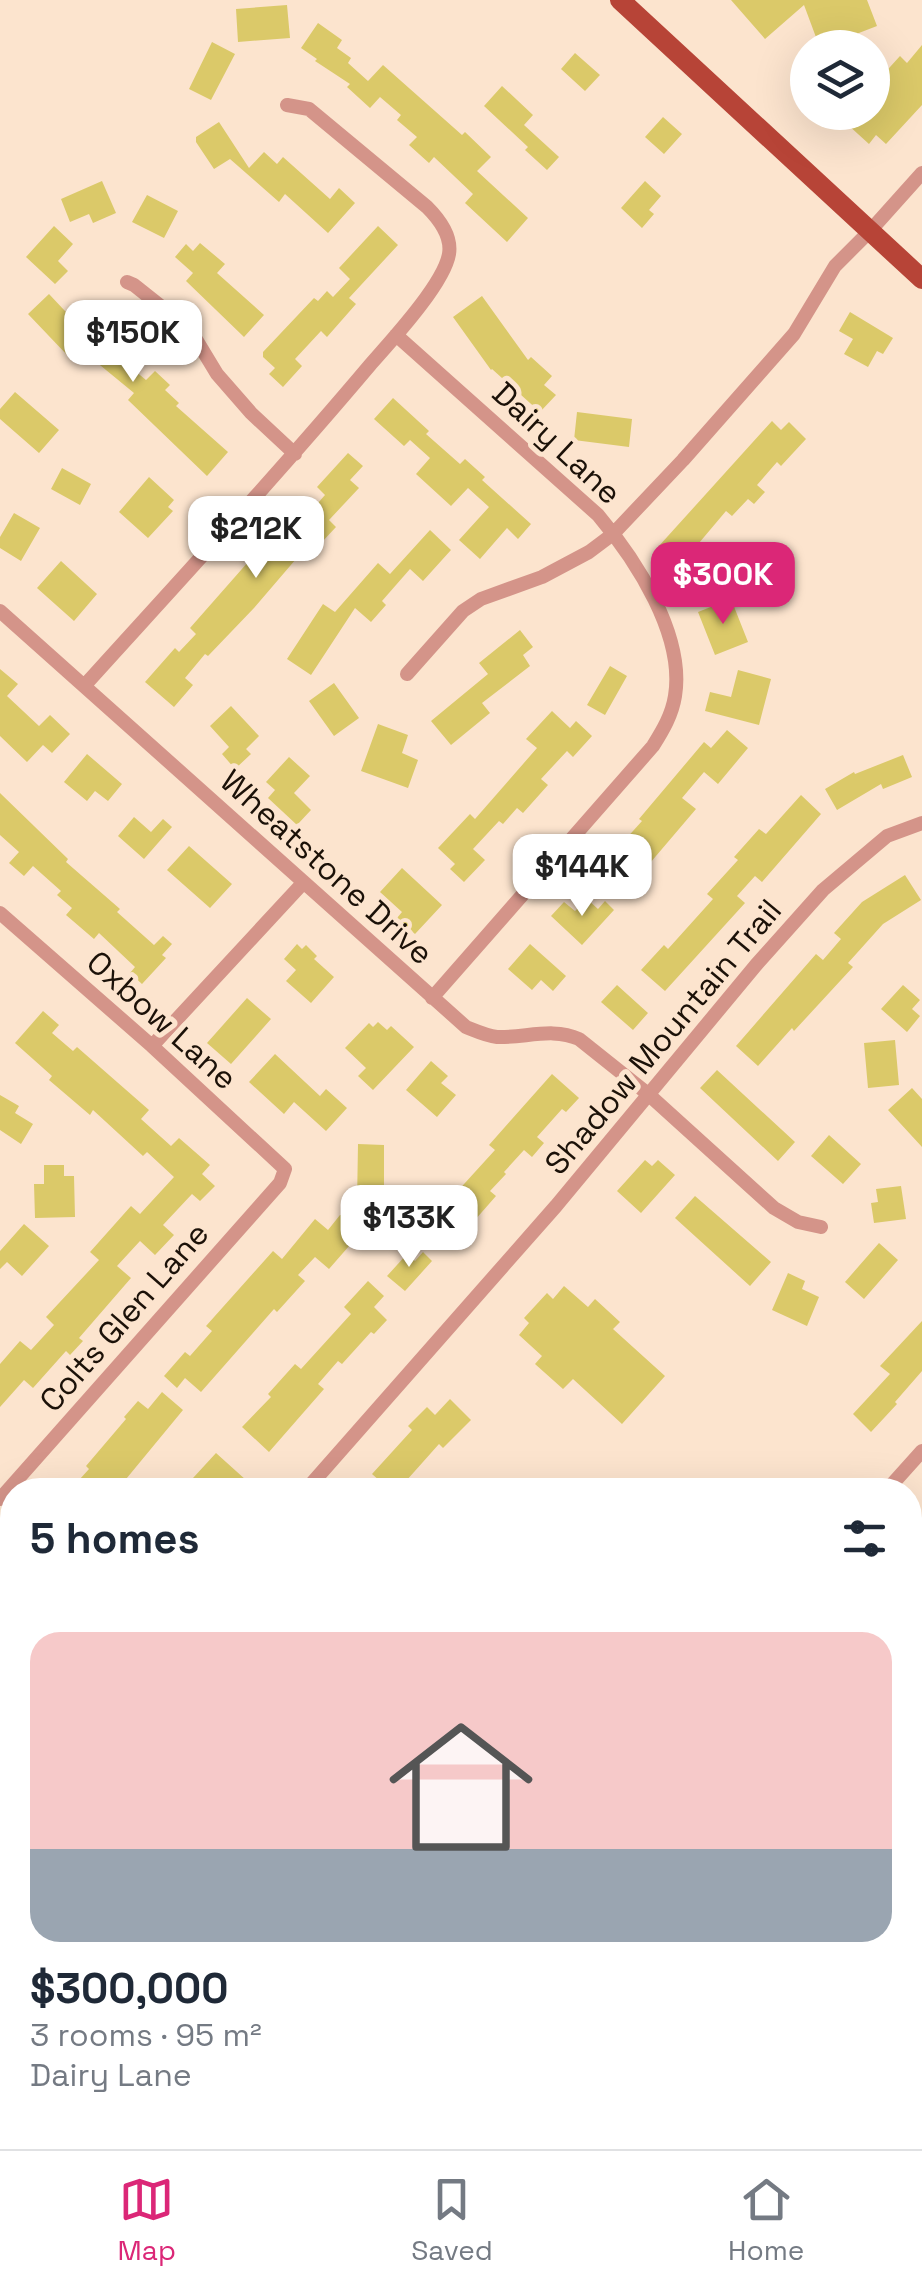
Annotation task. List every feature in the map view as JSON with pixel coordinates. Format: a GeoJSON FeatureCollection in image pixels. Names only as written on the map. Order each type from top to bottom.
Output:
{"type":"FeatureCollection","features":[{"type":"Feature","properties":{"kind":"main road"},"geometry":{"type":"LineString","coordinates":[[620,0],[922,279]]}},
{"type":"Feature","properties":{"kind":"street"},"geometry":{"type":"LineString","coordinates":[[86,686],[295,454],[396,335],[443,271],[449,254],[449,242],[440,220],[340,132],[309,109],[287,105]]}},
{"type":"Feature","properties":{"kind":"street"},"geometry":{"type":"LineString","coordinates":[[408,674],[463,611],[482,599],[542,577],[614,534],[794,334],[834,266],[922,173]]}},
{"type":"Feature","properties":{"kind":"street"},"geometry":{"type":"LineString","coordinates":[[127,282],[194,336],[216,374],[295,454]]}},
{"type":"Feature","properties":{"kind":"street","name":"Dairy Lane"},"geometry":{"type":"LineString","coordinates":[[396,335],[614,534],[648,590],[672,641],[677,674],[668,722],[653,746],[432,998]]}},
{"type":"Feature","properties":{"kind":"street","name":"Wheatstone Drive"},"geometry":{"type":"LineString","coordinates":[[0,611],[466,1027],[493,1037],[554,1032],[580,1039],[648,1094],[774,1208],[798,1222],[820,1227]]}},
{"type":"Feature","properties":{"kind":"street","name":"Shadow Mountain Trail"},"geometry":{"type":"LineString","coordinates":[[317,1478],[556,1206],[824,890],[887,836],[922,823]]}},
{"type":"Feature","properties":{"kind":"street"},"geometry":{"type":"LineString","coordinates":[[152,1046],[303,883]]}},
{"type":"Feature","properties":{"kind":"street","name":"Oxbow Lane"},"geometry":{"type":"LineString","coordinates":[[0,913],[285,1169]]}},
{"type":"Feature","properties":{"kind":"street","name":"Colts Glen Lane"},"geometry":{"type":"LineString","coordinates":[[19,1478],[280,1184],[285,1169]]}},
{"type":"Feature","properties":{"kind":"street"},"geometry":{"type":"LineString","coordinates":[[898,1478],[922,1451]]}},
{"type":"Feature","properties":{"kind":"building"},"geometry":{"type":"Polygon","coordinates":[[[731,0],[867,0],[877,26],[867,30],[813,30],[804,5],[765,39],[731,0]]]}},
{"type":"Feature","properties":{"kind":"building"},"geometry":{"type":"Polygon","coordinates":[[[287,5],[290,38],[238,42],[236,9],[287,5]]]}},
{"type":"Feature","properties":{"kind":"building"},"geometry":{"type":"Polygon","coordinates":[[[318,23],[342,40],[337,48],[351,58],[348,63],[368,81],[383,65],[491,157],[477,171],[528,218],[507,242],[465,203],[473,194],[434,157],[429,163],[409,145],[417,137],[397,120],[401,115],[380,97],[370,108],[347,87],[350,84],[301,48],[318,23]]]}},
{"type":"Feature","properties":{"kind":"building"},"geometry":{"type":"Polygon","coordinates":[[[212,42],[235,54],[211,100],[189,89],[212,42]]]}},
{"type":"Feature","properties":{"kind":"building"},"geometry":{"type":"Polygon","coordinates":[[[922,45],[922,105],[886,144],[876,135],[869,144],[854,130],[890,130],[890,67],[900,56],[907,63],[922,45]]]}},
{"type":"Feature","properties":{"kind":"building"},"geometry":{"type":"Polygon","coordinates":[[[575,53],[600,75],[585,91],[561,69],[575,53]]]}},
{"type":"Feature","properties":{"kind":"building"},"geometry":{"type":"Polygon","coordinates":[[[502,86],[533,115],[524,125],[559,157],[547,170],[484,106],[502,86]]]}},
{"type":"Feature","properties":{"kind":"building"},"geometry":{"type":"Polygon","coordinates":[[[663,117],[682,134],[664,154],[645,137],[663,117]]]}},
{"type":"Feature","properties":{"kind":"building"},"geometry":{"type":"Polygon","coordinates":[[[219,122],[249,168],[264,152],[277,164],[283,157],[330,199],[339,188],[355,203],[328,233],[285,194],[279,202],[230,159],[214,169],[196,137],[219,122]]]}},
{"type":"Feature","properties":{"kind":"building"},"geometry":{"type":"Polygon","coordinates":[[[102,181],[116,213],[93,223],[89,214],[70,222],[61,199],[102,181]]]}},
{"type":"Feature","properties":{"kind":"building"},"geometry":{"type":"Polygon","coordinates":[[[645,181],[661,196],[649,210],[654,214],[642,228],[621,208],[645,181]]]}},
{"type":"Feature","properties":{"kind":"building"},"geometry":{"type":"Polygon","coordinates":[[[147,195],[178,211],[164,238],[132,222],[147,195]]]}},
{"type":"Feature","properties":{"kind":"building"},"geometry":{"type":"Polygon","coordinates":[[[54,226],[73,244],[58,261],[68,271],[55,284],[26,257],[54,226]]]}},
{"type":"Feature","properties":{"kind":"building"},"geometry":{"type":"Polygon","coordinates":[[[378,226],[398,245],[349,298],[356,304],[327,337],[321,331],[295,359],[302,366],[283,387],[269,374],[275,368],[263,352],[314,298],[318,301],[327,291],[333,297],[350,279],[339,268],[378,226]]]}},
{"type":"Feature","properties":{"kind":"building"},"geometry":{"type":"Polygon","coordinates":[[[200,243],[225,264],[217,273],[264,315],[244,337],[186,281],[193,273],[175,257],[186,244],[193,251],[200,243]]]}},
{"type":"Feature","properties":{"kind":"building"},"geometry":{"type":"Polygon","coordinates":[[[49,294],[97,345],[110,330],[127,344],[117,356],[146,380],[155,371],[170,385],[165,390],[179,403],[176,406],[228,452],[207,476],[128,400],[134,393],[78,347],[68,356],[28,314],[49,294]]]}},
{"type":"Feature","properties":{"kind":"building"},"geometry":{"type":"Polygon","coordinates":[[[482,296],[528,360],[531,357],[552,376],[544,385],[556,395],[540,412],[491,370],[453,317],[482,296]]]}},
{"type":"Feature","properties":{"kind":"building"},"geometry":{"type":"Polygon","coordinates":[[[850,312],[893,338],[883,354],[877,351],[868,367],[844,354],[853,339],[839,331],[850,312]]]}},
{"type":"Feature","properties":{"kind":"building"},"geometry":{"type":"Polygon","coordinates":[[[15,392],[59,430],[39,453],[0,419],[0,409],[15,392]]]}},
{"type":"Feature","properties":{"kind":"building"},"geometry":{"type":"Polygon","coordinates":[[[393,398],[429,431],[426,434],[460,464],[465,459],[485,477],[482,480],[531,524],[518,539],[507,528],[480,559],[459,540],[489,507],[468,488],[451,506],[416,474],[430,458],[410,440],[404,446],[374,419],[393,398]]]}},
{"type":"Feature","properties":{"kind":"building"},"geometry":{"type":"Polygon","coordinates":[[[577,412],[632,419],[629,447],[574,440],[577,412]]]}},
{"type":"Feature","properties":{"kind":"building"},"geometry":{"type":"Polygon","coordinates":[[[772,421],[781,430],[789,422],[806,439],[781,466],[777,462],[757,485],[765,492],[754,504],[748,499],[732,516],[726,511],[699,543],[705,549],[686,571],[658,547],[772,421]]]}},
{"type":"Feature","properties":{"kind":"building"},"geometry":{"type":"Polygon","coordinates":[[[348,453],[363,466],[350,480],[359,488],[329,520],[336,527],[308,557],[302,552],[254,608],[208,656],[205,654],[185,678],[193,685],[174,707],[145,682],[175,648],[179,652],[196,634],[190,628],[294,510],[304,519],[325,495],[317,487],[348,453]]]}},
{"type":"Feature","properties":{"kind":"building"},"geometry":{"type":"Polygon","coordinates":[[[62,468],[91,484],[80,505],[51,489],[62,468]]]}},
{"type":"Feature","properties":{"kind":"building"},"geometry":{"type":"Polygon","coordinates":[[[149,477],[174,500],[168,507],[173,511],[148,538],[119,512],[149,477]]]}},
{"type":"Feature","properties":{"kind":"building"},"geometry":{"type":"Polygon","coordinates":[[[14,513],[40,528],[21,561],[0,548],[0,537],[14,513]]]}},
{"type":"Feature","properties":{"kind":"building"},"geometry":{"type":"Polygon","coordinates":[[[430,530],[451,550],[423,581],[410,569],[382,601],[386,605],[371,622],[355,608],[311,675],[287,659],[323,604],[335,612],[378,563],[390,574],[430,530]]]}},
{"type":"Feature","properties":{"kind":"building"},"geometry":{"type":"Polygon","coordinates":[[[61,561],[97,594],[74,621],[37,588],[61,561]]]}},
{"type":"Feature","properties":{"kind":"building"},"geometry":{"type":"Polygon","coordinates":[[[731,599],[748,642],[715,655],[698,612],[731,599]]]}},
{"type":"Feature","properties":{"kind":"building"},"geometry":{"type":"Polygon","coordinates":[[[520,630],[533,647],[523,655],[530,666],[482,703],[490,713],[451,745],[431,721],[488,674],[479,663],[520,630]]]}},
{"type":"Feature","properties":{"kind":"building"},"geometry":{"type":"Polygon","coordinates":[[[610,666],[627,676],[605,715],[587,705],[610,666]]]}},
{"type":"Feature","properties":{"kind":"building"},"geometry":{"type":"Polygon","coordinates":[[[0,669],[18,684],[7,696],[39,726],[50,715],[70,734],[52,753],[43,745],[27,762],[0,736],[0,669]]]}},
{"type":"Feature","properties":{"kind":"building"},"geometry":{"type":"Polygon","coordinates":[[[738,670],[771,679],[759,725],[705,711],[710,692],[731,697],[738,670]]]}},
{"type":"Feature","properties":{"kind":"building"},"geometry":{"type":"Polygon","coordinates":[[[334,683],[359,718],[334,736],[309,701],[334,683]]]}},
{"type":"Feature","properties":{"kind":"building"},"geometry":{"type":"Polygon","coordinates":[[[231,706],[259,736],[246,749],[251,754],[235,769],[222,754],[229,747],[210,726],[231,706]]]}},
{"type":"Feature","properties":{"kind":"building"},"geometry":{"type":"Polygon","coordinates":[[[552,711],[570,728],[576,721],[592,736],[573,757],[567,751],[541,779],[548,785],[523,813],[517,808],[473,849],[485,860],[464,882],[450,869],[455,864],[438,848],[470,814],[475,819],[537,748],[526,739],[552,711]]]}},
{"type":"Feature","properties":{"kind":"building"},"geometry":{"type":"Polygon","coordinates":[[[378,724],[408,735],[402,753],[418,760],[408,788],[361,771],[378,724]]]}},
{"type":"Feature","properties":{"kind":"building"},"geometry":{"type":"Polygon","coordinates":[[[727,730],[748,748],[718,784],[704,772],[682,798],[696,809],[633,883],[625,876],[614,888],[596,872],[704,742],[711,748],[727,730]]]}},
{"type":"Feature","properties":{"kind":"building"},"geometry":{"type":"Polygon","coordinates":[[[87,754],[122,784],[108,801],[95,791],[87,801],[64,782],[87,754]]]}},
{"type":"Feature","properties":{"kind":"building"},"geometry":{"type":"Polygon","coordinates":[[[903,755],[912,777],[883,789],[881,784],[837,810],[825,789],[854,772],[903,755]]]}},
{"type":"Feature","properties":{"kind":"building"},"geometry":{"type":"Polygon","coordinates":[[[289,757],[310,776],[294,793],[311,810],[297,825],[268,798],[275,790],[266,782],[289,757]]]}},
{"type":"Feature","properties":{"kind":"building"},"geometry":{"type":"Polygon","coordinates":[[[0,793],[154,945],[163,936],[172,944],[162,955],[166,958],[142,984],[130,973],[135,967],[99,933],[94,939],[66,915],[72,908],[57,895],[61,891],[33,866],[24,876],[9,863],[19,852],[0,835],[0,793]]]}},
{"type":"Feature","properties":{"kind":"building"},"geometry":{"type":"Polygon","coordinates":[[[801,795],[821,814],[762,882],[755,876],[737,896],[745,903],[665,991],[641,970],[664,945],[668,949],[713,899],[707,894],[759,829],[766,834],[801,795]]]}},
{"type":"Feature","properties":{"kind":"building"},"geometry":{"type":"Polygon","coordinates":[[[134,817],[151,832],[163,819],[172,827],[144,859],[118,836],[134,817]]]}},
{"type":"Feature","properties":{"kind":"building"},"geometry":{"type":"Polygon","coordinates":[[[189,846],[232,884],[210,908],[167,870],[189,846]]]}},
{"type":"Feature","properties":{"kind":"building"},"geometry":{"type":"Polygon","coordinates":[[[402,868],[442,905],[415,934],[397,918],[402,912],[380,892],[402,868]]]}},
{"type":"Feature","properties":{"kind":"building"},"geometry":{"type":"Polygon","coordinates":[[[905,875],[921,900],[883,924],[848,963],[853,967],[758,1066],[736,1046],[816,954],[823,960],[841,939],[834,933],[862,902],[905,875]]]}},
{"type":"Feature","properties":{"kind":"building"},"geometry":{"type":"Polygon","coordinates":[[[587,899],[598,909],[605,901],[614,910],[582,945],[551,916],[564,902],[575,911],[587,899]]]}},
{"type":"Feature","properties":{"kind":"building"},"geometry":{"type":"Polygon","coordinates":[[[297,944],[302,949],[306,945],[317,956],[314,959],[334,977],[311,1003],[286,981],[296,970],[284,959],[297,944]]]}},
{"type":"Feature","properties":{"kind":"building"},"geometry":{"type":"Polygon","coordinates":[[[530,944],[566,976],[553,991],[541,980],[532,990],[508,969],[530,944]]]}},
{"type":"Feature","properties":{"kind":"building"},"geometry":{"type":"Polygon","coordinates":[[[617,985],[648,1013],[633,1030],[601,1002],[617,985]]]}},
{"type":"Feature","properties":{"kind":"building"},"geometry":{"type":"Polygon","coordinates":[[[903,985],[920,1000],[912,1009],[920,1016],[907,1032],[881,1009],[903,985]]]}},
{"type":"Feature","properties":{"kind":"building"},"geometry":{"type":"Polygon","coordinates":[[[247,998],[271,1019],[231,1064],[207,1043],[247,998]]]}},
{"type":"Feature","properties":{"kind":"building"},"geometry":{"type":"Polygon","coordinates":[[[43,1011],[59,1025],[52,1033],[73,1051],[77,1047],[149,1110],[141,1119],[171,1146],[179,1138],[210,1165],[202,1174],[215,1186],[200,1201],[192,1194],[163,1225],[174,1235],[155,1255],[140,1241],[117,1266],[131,1278],[79,1338],[83,1341],[70,1355],[66,1351],[33,1388],[24,1380],[0,1407],[0,1364],[20,1341],[31,1350],[54,1325],[46,1317],[99,1260],[90,1252],[131,1206],[140,1214],[174,1177],[147,1152],[143,1156],[93,1110],[90,1115],[49,1080],[52,1076],[15,1043],[43,1011]]]}},
{"type":"Feature","properties":{"kind":"building"},"geometry":{"type":"Polygon","coordinates":[[[378,1022],[387,1030],[391,1026],[414,1047],[373,1090],[358,1076],[366,1068],[345,1048],[369,1023],[373,1027],[378,1022]]]}},
{"type":"Feature","properties":{"kind":"building"},"geometry":{"type":"Polygon","coordinates":[[[895,1040],[899,1085],[868,1088],[864,1043],[895,1040]]]}},
{"type":"Feature","properties":{"kind":"building"},"geometry":{"type":"Polygon","coordinates":[[[275,1054],[320,1096],[326,1089],[347,1108],[326,1131],[294,1102],[284,1114],[249,1082],[275,1054]]]}},
{"type":"Feature","properties":{"kind":"building"},"geometry":{"type":"Polygon","coordinates":[[[431,1061],[448,1076],[441,1083],[456,1095],[437,1117],[406,1090],[431,1061]]]}},
{"type":"Feature","properties":{"kind":"building"},"geometry":{"type":"Polygon","coordinates":[[[717,1070],[795,1142],[778,1161],[700,1088],[717,1070]]]}},
{"type":"Feature","properties":{"kind":"building"},"geometry":{"type":"Polygon","coordinates":[[[552,1074],[579,1098],[566,1112],[562,1109],[537,1137],[544,1143],[532,1157],[524,1150],[504,1172],[490,1191],[496,1196],[460,1237],[447,1226],[436,1239],[424,1228],[495,1150],[489,1145],[552,1074]]]}},
{"type":"Feature","properties":{"kind":"building"},"geometry":{"type":"Polygon","coordinates":[[[912,1088],[922,1099],[922,1147],[888,1110],[912,1088]]]}},
{"type":"Feature","properties":{"kind":"building"},"geometry":{"type":"Polygon","coordinates":[[[0,1095],[19,1106],[15,1113],[33,1124],[21,1144],[0,1130],[0,1095]]]}},
{"type":"Feature","properties":{"kind":"building"},"geometry":{"type":"Polygon","coordinates":[[[829,1135],[861,1164],[843,1184],[811,1156],[829,1135]]]}},
{"type":"Feature","properties":{"kind":"building"},"geometry":{"type":"Polygon","coordinates":[[[358,1144],[384,1145],[384,1204],[357,1203],[358,1144]]]}},
{"type":"Feature","properties":{"kind":"building"},"geometry":{"type":"Polygon","coordinates":[[[645,1160],[652,1166],[658,1160],[675,1175],[641,1213],[617,1191],[645,1160]]]}},
{"type":"Feature","properties":{"kind":"building"},"geometry":{"type":"Polygon","coordinates":[[[44,1165],[64,1165],[64,1176],[74,1176],[75,1217],[35,1218],[34,1184],[44,1184],[44,1165]]]}},
{"type":"Feature","properties":{"kind":"building"},"geometry":{"type":"Polygon","coordinates":[[[901,1186],[906,1219],[874,1223],[871,1203],[878,1202],[876,1189],[901,1186]]]}},
{"type":"Feature","properties":{"kind":"building"},"geometry":{"type":"Polygon","coordinates":[[[695,1196],[771,1262],[750,1286],[675,1218],[695,1196]]]}},
{"type":"Feature","properties":{"kind":"building"},"geometry":{"type":"Polygon","coordinates":[[[340,1215],[363,1230],[329,1269],[315,1257],[298,1275],[305,1281],[277,1312],[274,1309],[201,1392],[185,1378],[177,1388],[164,1376],[185,1352],[190,1356],[212,1331],[206,1326],[273,1251],[282,1259],[315,1219],[328,1230],[340,1215]]]}},
{"type":"Feature","properties":{"kind":"building"},"geometry":{"type":"Polygon","coordinates":[[[24,1224],[49,1246],[22,1276],[7,1262],[0,1269],[0,1251],[24,1224]]]}},
{"type":"Feature","properties":{"kind":"building"},"geometry":{"type":"Polygon","coordinates":[[[879,1243],[898,1260],[864,1299],[845,1282],[879,1243]]]}},
{"type":"Feature","properties":{"kind":"building"},"geometry":{"type":"Polygon","coordinates":[[[423,1252],[432,1261],[405,1291],[387,1276],[407,1254],[415,1261],[423,1252]]]}},
{"type":"Feature","properties":{"kind":"building"},"geometry":{"type":"Polygon","coordinates":[[[788,1273],[805,1281],[802,1289],[819,1297],[807,1326],[772,1310],[788,1273]]]}},
{"type":"Feature","properties":{"kind":"building"},"geometry":{"type":"Polygon","coordinates":[[[368,1281],[384,1296],[374,1307],[387,1320],[342,1364],[338,1361],[318,1384],[324,1389],[269,1452],[242,1427],[295,1364],[301,1369],[351,1314],[344,1307],[368,1281]]]}},
{"type":"Feature","properties":{"kind":"building"},"geometry":{"type":"Polygon","coordinates":[[[564,1286],[588,1307],[595,1299],[620,1322],[613,1329],[665,1376],[622,1424],[573,1379],[563,1389],[535,1364],[542,1356],[519,1335],[529,1323],[524,1318],[547,1293],[553,1299],[564,1286]]]}},
{"type":"Feature","properties":{"kind":"building"},"geometry":{"type":"Polygon","coordinates":[[[922,1321],[922,1371],[871,1432],[853,1414],[890,1374],[880,1366],[922,1321]]]}},
{"type":"Feature","properties":{"kind":"building"},"geometry":{"type":"Polygon","coordinates":[[[162,1392],[183,1410],[127,1478],[81,1478],[89,1469],[86,1466],[138,1401],[148,1409],[162,1392]]]}},
{"type":"Feature","properties":{"kind":"building"},"geometry":{"type":"Polygon","coordinates":[[[450,1399],[471,1420],[443,1448],[439,1444],[409,1478],[376,1478],[372,1474],[427,1407],[435,1415],[450,1399]]]}},
{"type":"Feature","properties":{"kind":"building"},"geometry":{"type":"Polygon","coordinates":[[[216,1453],[244,1478],[193,1478],[216,1453]]]}}]}
